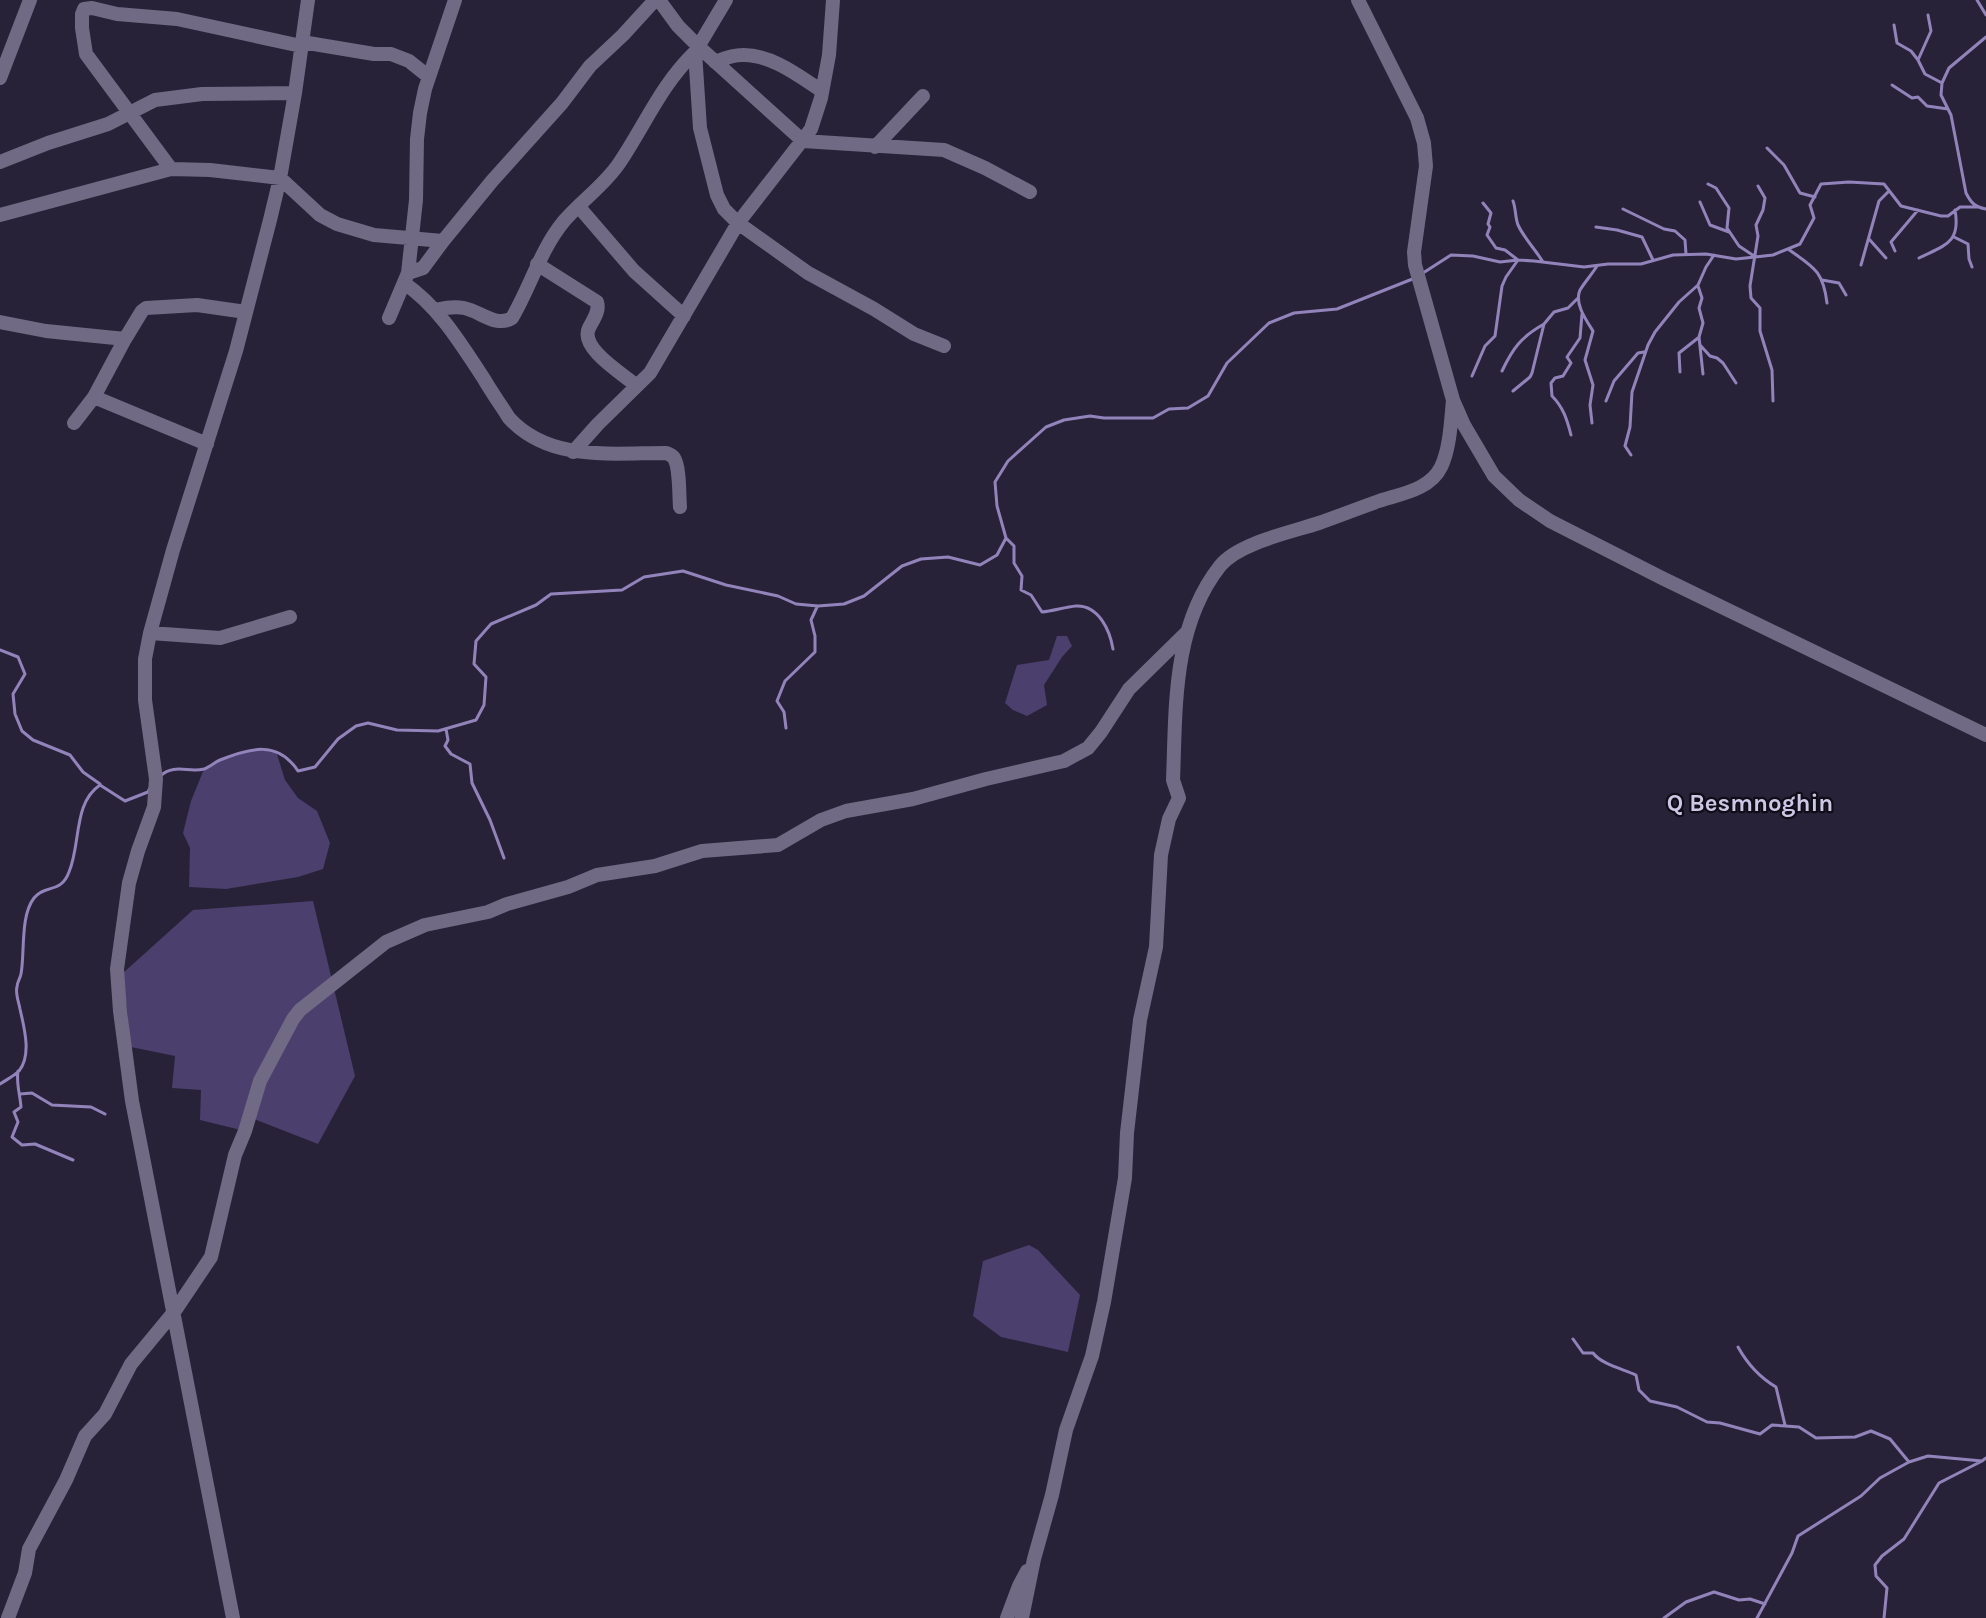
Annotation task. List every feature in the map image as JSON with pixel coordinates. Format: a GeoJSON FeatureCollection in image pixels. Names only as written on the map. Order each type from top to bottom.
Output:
{"type":"FeatureCollection","features":[{"type":"Feature","properties":{"kind":"street"},"geometry":{"type":"LineString","coordinates":[[0,78],[30,0]]}},
{"type":"Feature","properties":{"kind":"street"},"geometry":{"type":"LineString","coordinates":[[233,1618],[132,1101],[117,969],[129,883],[154,807],[156,792],[145,700],[145,659],[150,633],[173,549],[236,351],[280,178],[308,0]]}},
{"type":"Feature","properties":{"kind":"street"},"geometry":{"type":"LineString","coordinates":[[389,318],[406,278],[416,200],[419,122],[429,76],[455,0]]}},
{"type":"Feature","properties":{"kind":"street"},"geometry":{"type":"LineString","coordinates":[[406,278],[423,268],[492,181],[562,103],[590,66],[657,0],[697,50],[715,62],[803,141],[944,150],[985,168],[1030,192]]}},
{"type":"Feature","properties":{"kind":"street"},"geometry":{"type":"LineString","coordinates":[[435,310],[453,307],[462,308],[496,321],[506,322],[512,318],[522,301],[537,264],[564,220],[604,182],[619,164],[656,99],[671,78],[697,50],[726,0]]}},
{"type":"Feature","properties":{"kind":"street"},"geometry":{"type":"LineString","coordinates":[[573,452],[650,373],[738,223],[811,129],[830,55],[833,0]]}},
{"type":"Feature","properties":{"kind":"street"},"geometry":{"type":"LineString","coordinates":[[1358,0],[1417,118],[1424,143],[1426,166],[1414,252],[1415,265],[1453,400],[1494,476],[1519,500],[1550,521],[1672,584],[1986,735]]}},
{"type":"Feature","properties":{"kind":"street"},"geometry":{"type":"LineString","coordinates":[[171,169],[86,54],[82,28],[84,9],[92,8],[117,14],[177,19],[302,44],[374,54],[391,54],[409,61],[429,76]]}},
{"type":"Feature","properties":{"kind":"street"},"geometry":{"type":"LineString","coordinates":[[697,50],[700,128],[717,195],[724,209],[738,223],[808,273],[914,334],[945,346]]}},
{"type":"Feature","properties":{"kind":"street"},"geometry":{"type":"LineString","coordinates":[[715,62],[731,56],[757,57],[793,72],[822,92]]}},
{"type":"Feature","properties":{"kind":"street"},"geometry":{"type":"LineString","coordinates":[[0,162],[48,143],[108,124],[155,100],[185,95],[295,93]]}},
{"type":"Feature","properties":{"kind":"street"},"geometry":{"type":"LineString","coordinates":[[875,147],[923,96]]}},
{"type":"Feature","properties":{"kind":"street"},"geometry":{"type":"LineString","coordinates":[[1,213],[171,169],[210,170],[280,178],[320,215],[337,224],[374,235],[443,241]]}},
{"type":"Feature","properties":{"kind":"street"},"geometry":{"type":"LineString","coordinates":[[579,207],[634,271],[684,316]]}},
{"type":"Feature","properties":{"kind":"street"},"geometry":{"type":"LineString","coordinates":[[537,264],[597,302],[598,309],[587,332],[588,344],[637,386]]}},
{"type":"Feature","properties":{"kind":"street"},"geometry":{"type":"LineString","coordinates":[[406,278],[435,310],[516,427],[545,444],[573,452],[666,453],[674,458],[676,465],[680,507]]}},
{"type":"Feature","properties":{"kind":"street"},"geometry":{"type":"LineString","coordinates":[[74,423],[94,397],[138,316],[146,308],[197,305],[246,312]]}},
{"type":"Feature","properties":{"kind":"street"},"geometry":{"type":"LineString","coordinates":[[0,322],[46,331],[125,339]]}},
{"type":"Feature","properties":{"kind":"street"},"geometry":{"type":"LineString","coordinates":[[94,397],[207,444]]}},
{"type":"Feature","properties":{"kind":"street"},"geometry":{"type":"LineString","coordinates":[[1022,1618],[1066,1430],[1092,1356],[1113,1251],[1125,1178],[1127,1133],[1140,1020],[1156,947],[1161,855],[1170,819],[1179,798],[1173,780],[1174,748],[1180,664],[1186,633],[1195,610],[1221,564],[1245,549],[1273,537],[1406,494],[1427,482],[1441,468],[1453,400]]}},
{"type":"Feature","properties":{"kind":"street"},"geometry":{"type":"LineString","coordinates":[[150,633],[220,638],[290,617]]}},
{"type":"Feature","properties":{"kind":"street"},"geometry":{"type":"LineString","coordinates":[[8,1618],[25,1574],[29,1549],[66,1480],[85,1436],[105,1414],[131,1364],[174,1312],[211,1257],[235,1155],[260,1081],[300,1010],[386,942],[425,925],[488,912],[507,904],[568,887],[597,874],[645,868],[702,851],[778,845],[821,820],[846,811],[913,799],[1064,761],[1088,748],[1129,689],[1186,633]]}},
{"type":"Feature","properties":{"kind":"street"},"geometry":{"type":"LineString","coordinates":[[1007,1618],[1019,1586],[1034,1559]]}},
{"type":"Feature","properties":{"kind":"shaded area"},"geometry":{"type":"Polygon","coordinates":[[[1057,636],[1067,636],[1072,646],[1044,685],[1047,705],[1027,716],[1013,710],[1005,703],[1017,665],[1049,660],[1057,636]]]}},
{"type":"Feature","properties":{"kind":"shaded area"},"geometry":{"type":"Polygon","coordinates":[[[262,748],[276,751],[285,780],[298,798],[317,811],[330,843],[323,869],[298,877],[226,889],[189,887],[190,848],[183,833],[191,801],[204,769],[219,760],[262,748]]]}},
{"type":"Feature","properties":{"kind":"shaded area"},"geometry":{"type":"Polygon","coordinates":[[[313,901],[355,1076],[318,1144],[249,1117],[245,1131],[200,1120],[201,1090],[172,1088],[175,1056],[131,1047],[123,973],[193,910],[313,901]]]}},
{"type":"Feature","properties":{"kind":"shaded area"},"geometry":{"type":"Polygon","coordinates":[[[1029,1245],[1038,1250],[1080,1295],[1068,1352],[1001,1337],[973,1316],[983,1261],[1029,1245]]]}},
{"type":"Feature","properties":{"kind":"waterway"},"geometry":{"type":"LineString","coordinates":[[1977,0],[1986,15]]}},
{"type":"Feature","properties":{"kind":"waterway"},"geometry":{"type":"LineString","coordinates":[[1928,15],[1931,31],[1918,60],[1925,74],[1942,83]]}},
{"type":"Feature","properties":{"kind":"waterway"},"geometry":{"type":"LineString","coordinates":[[1894,25],[1897,43],[1911,51],[1918,60]]}},
{"type":"Feature","properties":{"kind":"waterway"},"geometry":{"type":"LineString","coordinates":[[1986,37],[1949,68],[1942,83],[1941,95],[1951,115],[1966,193],[1974,204],[1986,209]]}},
{"type":"Feature","properties":{"kind":"waterway"},"geometry":{"type":"LineString","coordinates":[[1892,85],[1912,98],[1918,97],[1927,106],[1948,109]]}},
{"type":"Feature","properties":{"kind":"waterway"},"geometry":{"type":"LineString","coordinates":[[1767,148],[1784,165],[1800,193],[1815,197]]}},
{"type":"Feature","properties":{"kind":"waterway"},"geometry":{"type":"LineString","coordinates":[[1423,273],[1451,255],[1473,256],[1500,262],[1518,260],[1584,267],[1641,264],[1673,255],[1706,254],[1736,259],[1773,255],[1800,244],[1814,218],[1810,205],[1821,184],[1849,182],[1884,184],[1901,206],[1941,216],[1948,216],[1960,207],[1978,207]]}},
{"type":"Feature","properties":{"kind":"waterway"},"geometry":{"type":"LineString","coordinates":[[1708,184],[1716,188],[1729,208],[1727,228],[1739,246],[1754,256]]}},
{"type":"Feature","properties":{"kind":"waterway"},"geometry":{"type":"LineString","coordinates":[[1758,186],[1765,198],[1763,210],[1756,225],[1758,236],[1750,286],[1751,298],[1760,308],[1760,331],[1772,370],[1773,401]]}},
{"type":"Feature","properties":{"kind":"waterway"},"geometry":{"type":"LineString","coordinates":[[1861,265],[1879,201],[1889,191]]}},
{"type":"Feature","properties":{"kind":"waterway"},"geometry":{"type":"LineString","coordinates":[[1513,201],[1518,225],[1543,262]]}},
{"type":"Feature","properties":{"kind":"waterway"},"geometry":{"type":"LineString","coordinates":[[1700,202],[1710,225],[1729,232]]}},
{"type":"Feature","properties":{"kind":"waterway"},"geometry":{"type":"LineString","coordinates":[[1472,376],[1485,346],[1495,336],[1502,286],[1518,260],[1505,250],[1496,248],[1487,235],[1491,213],[1483,203]]}},
{"type":"Feature","properties":{"kind":"waterway"},"geometry":{"type":"LineString","coordinates":[[1623,209],[1664,229],[1675,231],[1685,240],[1686,254]]}},
{"type":"Feature","properties":{"kind":"waterway"},"geometry":{"type":"LineString","coordinates":[[1895,251],[1891,242],[1918,210]]}},
{"type":"Feature","properties":{"kind":"waterway"},"geometry":{"type":"LineString","coordinates":[[1919,258],[1949,242],[1956,230],[1955,210]]}},
{"type":"Feature","properties":{"kind":"waterway"},"geometry":{"type":"LineString","coordinates":[[1596,227],[1642,237],[1653,260]]}},
{"type":"Feature","properties":{"kind":"waterway"},"geometry":{"type":"LineString","coordinates":[[1954,237],[1968,244],[1972,267]]}},
{"type":"Feature","properties":{"kind":"waterway"},"geometry":{"type":"LineString","coordinates":[[1869,239],[1886,258]]}},
{"type":"Feature","properties":{"kind":"waterway"},"geometry":{"type":"LineString","coordinates":[[1788,249],[1815,270],[1823,283],[1827,303]]}},
{"type":"Feature","properties":{"kind":"waterway"},"geometry":{"type":"LineString","coordinates":[[1631,455],[1625,446],[1630,427],[1632,392],[1648,345],[1655,332],[1679,302],[1698,285],[1714,255]]}},
{"type":"Feature","properties":{"kind":"waterway"},"geometry":{"type":"LineString","coordinates":[[1592,423],[1590,405],[1593,385],[1585,360],[1593,331],[1582,311],[1579,295],[1597,266]]}},
{"type":"Feature","properties":{"kind":"waterway"},"geometry":{"type":"LineString","coordinates":[[160,776],[176,769],[204,769],[242,752],[263,749],[282,755],[298,771],[315,767],[338,739],[356,726],[368,723],[397,730],[438,731],[476,720],[484,705],[486,677],[474,664],[476,641],[491,624],[536,605],[551,594],[622,590],[644,577],[683,571],[726,585],[778,596],[796,604],[818,606],[844,604],[864,596],[902,566],[921,559],[948,557],[980,565],[997,555],[1006,538],[997,506],[995,482],[1008,461],[1046,427],[1064,420],[1090,416],[1153,418],[1169,409],[1188,408],[1208,396],[1227,363],[1269,323],[1294,313],[1337,309],[1415,278]]}},
{"type":"Feature","properties":{"kind":"waterway"},"geometry":{"type":"LineString","coordinates":[[1822,280],[1839,283],[1846,295]]}},
{"type":"Feature","properties":{"kind":"waterway"},"geometry":{"type":"LineString","coordinates":[[1698,286],[1702,298],[1699,308],[1703,323],[1699,337],[1703,374]]}},
{"type":"Feature","properties":{"kind":"waterway"},"geometry":{"type":"LineString","coordinates":[[1513,391],[1532,373],[1544,324],[1554,312],[1568,308],[1578,298]]}},
{"type":"Feature","properties":{"kind":"waterway"},"geometry":{"type":"LineString","coordinates":[[1571,435],[1564,414],[1552,396],[1551,383],[1555,378],[1563,376],[1571,363],[1567,357],[1580,338],[1582,314]]}},
{"type":"Feature","properties":{"kind":"waterway"},"geometry":{"type":"LineString","coordinates":[[1502,371],[1518,344],[1544,324]]}},
{"type":"Feature","properties":{"kind":"waterway"},"geometry":{"type":"LineString","coordinates":[[1680,372],[1679,353],[1698,338]]}},
{"type":"Feature","properties":{"kind":"waterway"},"geometry":{"type":"LineString","coordinates":[[1700,345],[1710,356],[1723,363],[1736,383]]}},
{"type":"Feature","properties":{"kind":"waterway"},"geometry":{"type":"LineString","coordinates":[[1606,401],[1614,381],[1638,353],[1644,352]]}},
{"type":"Feature","properties":{"kind":"waterway"},"geometry":{"type":"LineString","coordinates":[[1006,538],[1014,546],[1014,563],[1022,576],[1021,590],[1031,595],[1042,612],[1076,606],[1091,610],[1097,614],[1106,627],[1113,649]]}},
{"type":"Feature","properties":{"kind":"waterway"},"geometry":{"type":"LineString","coordinates":[[786,728],[784,712],[777,701],[785,681],[815,652],[815,636],[811,620],[817,607]]}},
{"type":"Feature","properties":{"kind":"waterway"},"geometry":{"type":"LineString","coordinates":[[0,650],[18,657],[25,674],[13,694],[15,714],[22,731],[33,740],[70,755],[83,772],[100,784]]}},
{"type":"Feature","properties":{"kind":"waterway"},"geometry":{"type":"LineString","coordinates":[[446,729],[448,740],[445,746],[451,754],[470,764],[472,783],[490,820],[504,858]]}},
{"type":"Feature","properties":{"kind":"waterway"},"geometry":{"type":"LineString","coordinates":[[0,1084],[19,1071],[25,1057],[25,1032],[17,998],[17,984],[21,974],[25,924],[34,898],[66,879],[73,861],[81,813],[91,793],[100,785],[125,801],[148,792],[150,788]]}},
{"type":"Feature","properties":{"kind":"waterway"},"geometry":{"type":"LineString","coordinates":[[18,1071],[21,1107],[14,1112],[18,1122],[12,1137],[22,1145],[35,1144],[73,1160]]}},
{"type":"Feature","properties":{"kind":"waterway"},"geometry":{"type":"LineString","coordinates":[[20,1094],[32,1093],[52,1105],[91,1107],[105,1114]]}},
{"type":"Feature","properties":{"kind":"waterway"},"geometry":{"type":"LineString","coordinates":[[1573,1339],[1583,1353],[1593,1353],[1607,1363],[1636,1375],[1639,1390],[1650,1401],[1677,1407],[1707,1422],[1720,1423],[1760,1434],[1772,1425],[1799,1427],[1816,1438],[1855,1437],[1871,1431],[1890,1439],[1909,1462]]}},
{"type":"Feature","properties":{"kind":"waterway"},"geometry":{"type":"LineString","coordinates":[[1738,1347],[1754,1370],[1776,1387],[1785,1425]]}},
{"type":"Feature","properties":{"kind":"waterway"},"geometry":{"type":"LineString","coordinates":[[1757,1618],[1792,1553],[1798,1536],[1861,1496],[1880,1478],[1909,1462],[1928,1456],[1982,1461],[1986,1458]]}},
{"type":"Feature","properties":{"kind":"waterway"},"geometry":{"type":"LineString","coordinates":[[1884,1618],[1887,1588],[1876,1576],[1875,1565],[1882,1556],[1904,1539],[1939,1483],[1982,1461]]}},
{"type":"Feature","properties":{"kind":"waterway"},"geometry":{"type":"LineString","coordinates":[[1664,1618],[1686,1602],[1714,1592],[1739,1600],[1750,1599],[1765,1604]]}},
{"type":"Feature","properties":{"kind":"district","name":"Q Besmnoghin"},"geometry":{"type":"Point","coordinates":[1750,803]}}]}
